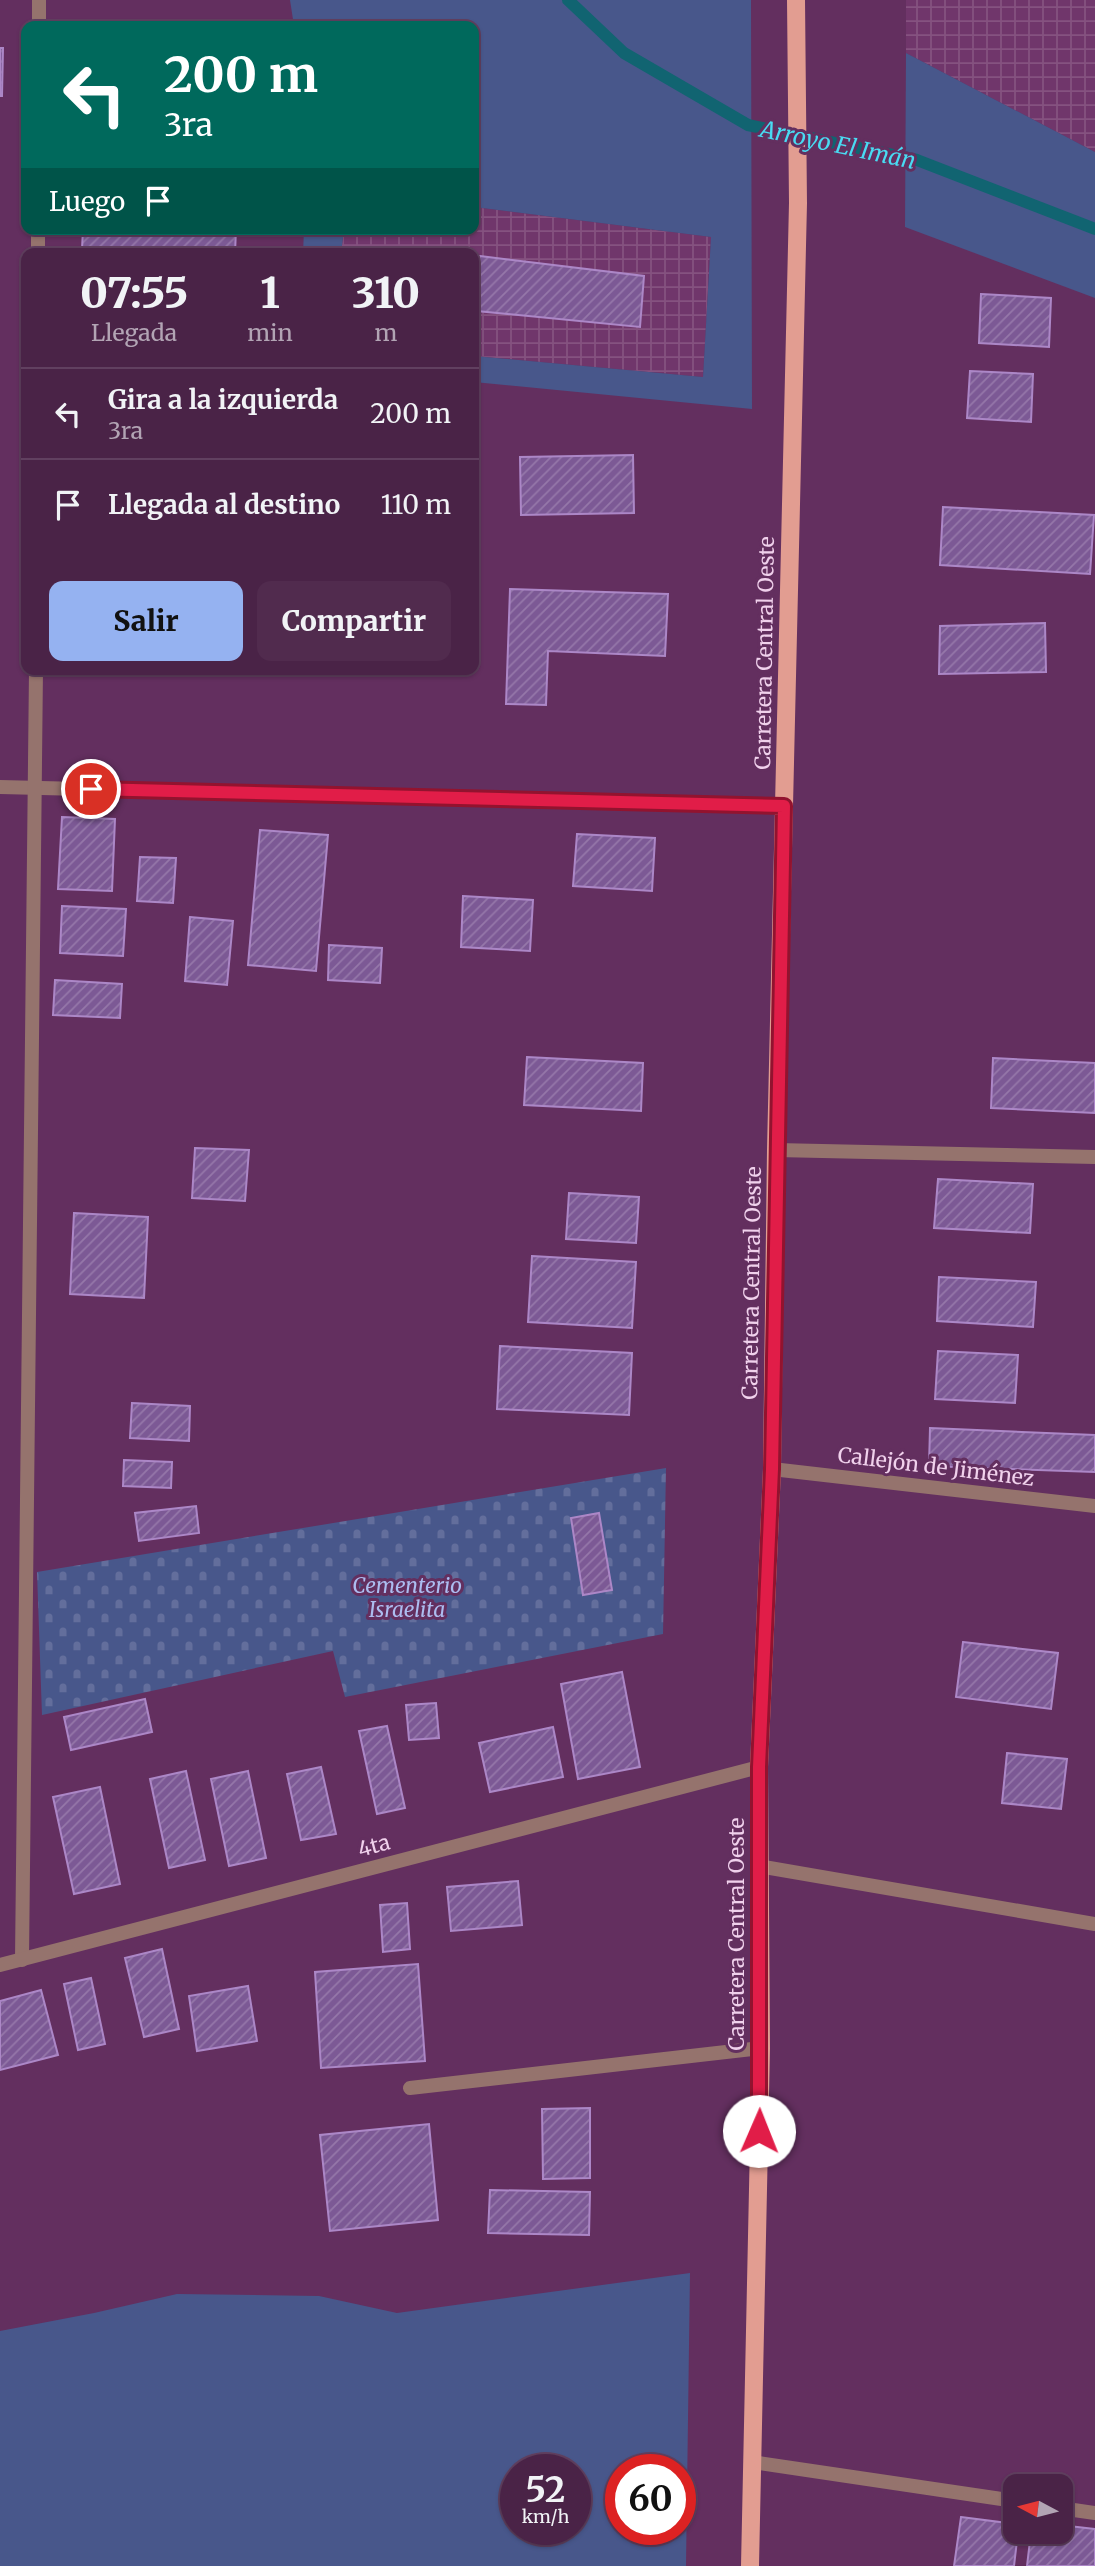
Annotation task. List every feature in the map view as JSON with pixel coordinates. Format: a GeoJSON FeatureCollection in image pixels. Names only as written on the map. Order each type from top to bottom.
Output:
{"type":"FeatureCollection","features":[{"type":"Feature","properties":{"kind":"main road","name":"Carretera Central Oeste"},"geometry":{"type":"LineString","coordinates":[[750,2566],[761,2048],[759,1767],[772,1469],[776,1150],[798,202],[796,0]]}},
{"type":"Feature","properties":{"kind":"street"},"geometry":{"type":"LineString","coordinates":[[39,0],[39,21]]}},
{"type":"Feature","properties":{"kind":"street"},"geometry":{"type":"LineString","coordinates":[[22,1960],[36,675]]}},
{"type":"Feature","properties":{"kind":"street"},"geometry":{"type":"LineString","coordinates":[[0,787],[784,806]]}},
{"type":"Feature","properties":{"kind":"street"},"geometry":{"type":"LineString","coordinates":[[776,1150],[1095,1157]]}},
{"type":"Feature","properties":{"kind":"street","name":"Callejón de Jiménez"},"geometry":{"type":"LineString","coordinates":[[772,1469],[1095,1506]]}},
{"type":"Feature","properties":{"kind":"street","name":"4ta"},"geometry":{"type":"LineString","coordinates":[[0,1965],[759,1767]]}},
{"type":"Feature","properties":{"kind":"street"},"geometry":{"type":"LineString","coordinates":[[758,1866],[1095,1924]]}},
{"type":"Feature","properties":{"kind":"street"},"geometry":{"type":"LineString","coordinates":[[410,2088],[761,2048]]}},
{"type":"Feature","properties":{"kind":"street"},"geometry":{"type":"LineString","coordinates":[[752,2462],[1003,2499]]}},
{"type":"Feature","properties":{"kind":"street"},"geometry":{"type":"LineString","coordinates":[[1073,2510],[1095,2514]]}},
{"type":"Feature","properties":{"kind":"shaded area"},"geometry":{"type":"Polygon","coordinates":[[[906,0],[1095,0],[1095,152],[906,53],[906,0]]]}},
{"type":"Feature","properties":{"kind":"shaded area"},"geometry":{"type":"Polygon","coordinates":[[[479,208],[711,237],[703,377],[479,356],[479,248],[342,248],[343,235],[479,235],[479,208]]]}},
{"type":"Feature","properties":{"kind":"green space"},"geometry":{"type":"Polygon","coordinates":[[[290,0],[751,0],[752,409],[479,382],[479,356],[703,377],[711,237],[479,208],[479,21],[293,21],[290,0]]]}},
{"type":"Feature","properties":{"kind":"green space"},"geometry":{"type":"Polygon","coordinates":[[[906,53],[1095,152],[1095,298],[905,227],[906,53]]]}},
{"type":"Feature","properties":{"kind":"green space"},"geometry":{"type":"Polygon","coordinates":[[[304,235],[343,235],[342,248],[303,248],[304,235]]]}},
{"type":"Feature","properties":{"kind":"green space","name":"Cementerio Israelita"},"geometry":{"type":"Polygon","coordinates":[[[666,1468],[663,1634],[345,1697],[333,1651],[42,1715],[37,1572],[666,1468]]]}},
{"type":"Feature","properties":{"kind":"green space"},"geometry":{"type":"Polygon","coordinates":[[[690,2273],[688,2454],[605,2454],[605,2545],[686,2545],[686,2566],[0,2566],[0,2331],[177,2294],[319,2296],[397,2313],[690,2273]]]}},
{"type":"Feature","properties":{"kind":"building"},"geometry":{"type":"Polygon","coordinates":[[[0,48],[3,48],[2,96],[0,96],[0,48]]]}},
{"type":"Feature","properties":{"kind":"building"},"geometry":{"type":"Polygon","coordinates":[[[83,235],[236,235],[235,248],[82,248],[83,235]]]}},
{"type":"Feature","properties":{"kind":"building"},"geometry":{"type":"Polygon","coordinates":[[[480,256],[644,276],[640,327],[479,311],[480,256]]]}},
{"type":"Feature","properties":{"kind":"building"},"geometry":{"type":"Polygon","coordinates":[[[981,294],[1051,298],[1049,347],[979,343],[981,294]]]}},
{"type":"Feature","properties":{"kind":"building"},"geometry":{"type":"Polygon","coordinates":[[[970,371],[1033,374],[1031,422],[967,418],[970,371]]]}},
{"type":"Feature","properties":{"kind":"building"},"geometry":{"type":"Polygon","coordinates":[[[633,455],[634,513],[521,515],[520,457],[633,455]]]}},
{"type":"Feature","properties":{"kind":"building"},"geometry":{"type":"Polygon","coordinates":[[[943,507],[1094,515],[1090,574],[940,565],[943,507]]]}},
{"type":"Feature","properties":{"kind":"building"},"geometry":{"type":"Polygon","coordinates":[[[510,589],[668,594],[665,656],[548,651],[546,705],[506,704],[510,589]]]}},
{"type":"Feature","properties":{"kind":"building"},"geometry":{"type":"Polygon","coordinates":[[[1045,623],[1046,672],[939,674],[940,626],[1045,623]]]}},
{"type":"Feature","properties":{"kind":"building"},"geometry":{"type":"Polygon","coordinates":[[[62,817],[115,819],[112,891],[58,889],[62,817]]]}},
{"type":"Feature","properties":{"kind":"building"},"geometry":{"type":"Polygon","coordinates":[[[260,830],[328,835],[316,971],[248,965],[260,830]]]}},
{"type":"Feature","properties":{"kind":"building"},"geometry":{"type":"Polygon","coordinates":[[[577,834],[655,838],[652,891],[573,886],[577,834]]]}},
{"type":"Feature","properties":{"kind":"building"},"geometry":{"type":"Polygon","coordinates":[[[140,857],[176,858],[173,903],[137,901],[140,857]]]}},
{"type":"Feature","properties":{"kind":"building"},"geometry":{"type":"Polygon","coordinates":[[[463,896],[533,900],[530,951],[461,947],[463,896]]]}},
{"type":"Feature","properties":{"kind":"building"},"geometry":{"type":"Polygon","coordinates":[[[62,906],[126,909],[123,956],[60,953],[62,906]]]}},
{"type":"Feature","properties":{"kind":"building"},"geometry":{"type":"Polygon","coordinates":[[[190,917],[233,921],[227,985],[185,981],[190,917]]]}},
{"type":"Feature","properties":{"kind":"building"},"geometry":{"type":"Polygon","coordinates":[[[329,945],[382,948],[380,983],[328,980],[329,945]]]}},
{"type":"Feature","properties":{"kind":"building"},"geometry":{"type":"Polygon","coordinates":[[[55,980],[122,984],[120,1018],[53,1015],[55,980]]]}},
{"type":"Feature","properties":{"kind":"building"},"geometry":{"type":"Polygon","coordinates":[[[527,1057],[643,1063],[641,1111],[524,1105],[527,1057]]]}},
{"type":"Feature","properties":{"kind":"building"},"geometry":{"type":"Polygon","coordinates":[[[993,1058],[1095,1063],[1095,1113],[991,1108],[993,1058]]]}},
{"type":"Feature","properties":{"kind":"building"},"geometry":{"type":"Polygon","coordinates":[[[195,1148],[249,1150],[245,1201],[192,1198],[195,1148]]]}},
{"type":"Feature","properties":{"kind":"building"},"geometry":{"type":"Polygon","coordinates":[[[938,1179],[1033,1184],[1030,1233],[934,1228],[938,1179]]]}},
{"type":"Feature","properties":{"kind":"building"},"geometry":{"type":"Polygon","coordinates":[[[569,1193],[639,1197],[636,1243],[566,1239],[569,1193]]]}},
{"type":"Feature","properties":{"kind":"building"},"geometry":{"type":"Polygon","coordinates":[[[74,1213],[148,1217],[144,1298],[70,1294],[74,1213]]]}},
{"type":"Feature","properties":{"kind":"building"},"geometry":{"type":"Polygon","coordinates":[[[532,1256],[636,1262],[632,1328],[528,1322],[532,1256]]]}},
{"type":"Feature","properties":{"kind":"building"},"geometry":{"type":"Polygon","coordinates":[[[939,1277],[1036,1282],[1033,1327],[937,1321],[939,1277]]]}},
{"type":"Feature","properties":{"kind":"building"},"geometry":{"type":"Polygon","coordinates":[[[500,1346],[632,1353],[629,1415],[497,1409],[500,1346]]]}},
{"type":"Feature","properties":{"kind":"building"},"geometry":{"type":"Polygon","coordinates":[[[938,1351],[1018,1355],[1015,1403],[935,1399],[938,1351]]]}},
{"type":"Feature","properties":{"kind":"building"},"geometry":{"type":"Polygon","coordinates":[[[132,1403],[190,1406],[189,1441],[130,1438],[132,1403]]]}},
{"type":"Feature","properties":{"kind":"building"},"geometry":{"type":"Polygon","coordinates":[[[930,1428],[1095,1435],[1095,1472],[929,1466],[930,1428]]]}},
{"type":"Feature","properties":{"kind":"building"},"geometry":{"type":"Polygon","coordinates":[[[124,1460],[172,1462],[171,1488],[123,1486],[124,1460]]]}},
{"type":"Feature","properties":{"kind":"building"},"geometry":{"type":"Polygon","coordinates":[[[196,1506],[199,1533],[139,1541],[135,1513],[196,1506]]]}},
{"type":"Feature","properties":{"kind":"building"},"geometry":{"type":"Polygon","coordinates":[[[599,1513],[612,1590],[583,1595],[571,1518],[599,1513]]]}},
{"type":"Feature","properties":{"kind":"building"},"geometry":{"type":"Polygon","coordinates":[[[963,1642],[1058,1653],[1051,1709],[956,1697],[963,1642]]]}},
{"type":"Feature","properties":{"kind":"building"},"geometry":{"type":"Polygon","coordinates":[[[622,1672],[640,1767],[578,1779],[561,1684],[622,1672]]]}},
{"type":"Feature","properties":{"kind":"building"},"geometry":{"type":"Polygon","coordinates":[[[145,1699],[152,1732],[71,1750],[64,1717],[145,1699]]]}},
{"type":"Feature","properties":{"kind":"building"},"geometry":{"type":"Polygon","coordinates":[[[436,1703],[439,1738],[409,1740],[406,1705],[436,1703]]]}},
{"type":"Feature","properties":{"kind":"building"},"geometry":{"type":"Polygon","coordinates":[[[387,1726],[405,1808],[377,1814],[359,1731],[387,1726]]]}},
{"type":"Feature","properties":{"kind":"building"},"geometry":{"type":"Polygon","coordinates":[[[553,1727],[563,1777],[490,1792],[479,1743],[553,1727]]]}},
{"type":"Feature","properties":{"kind":"building"},"geometry":{"type":"Polygon","coordinates":[[[1007,1753],[1067,1759],[1061,1809],[1002,1803],[1007,1753]]]}},
{"type":"Feature","properties":{"kind":"building"},"geometry":{"type":"Polygon","coordinates":[[[321,1767],[336,1834],[301,1840],[287,1774],[321,1767]]]}},
{"type":"Feature","properties":{"kind":"building"},"geometry":{"type":"Polygon","coordinates":[[[186,1771],[205,1860],[169,1868],[150,1779],[186,1771]]]}},
{"type":"Feature","properties":{"kind":"building"},"geometry":{"type":"Polygon","coordinates":[[[248,1771],[266,1858],[229,1866],[211,1779],[248,1771]]]}},
{"type":"Feature","properties":{"kind":"building"},"geometry":{"type":"Polygon","coordinates":[[[100,1787],[120,1884],[74,1894],[53,1797],[100,1787]]]}},
{"type":"Feature","properties":{"kind":"building"},"geometry":{"type":"Polygon","coordinates":[[[518,1881],[522,1925],[451,1931],[447,1887],[518,1881]]]}},
{"type":"Feature","properties":{"kind":"building"},"geometry":{"type":"Polygon","coordinates":[[[407,1903],[410,1949],[383,1952],[380,1905],[407,1903]]]}},
{"type":"Feature","properties":{"kind":"building"},"geometry":{"type":"Polygon","coordinates":[[[162,1949],[179,2029],[144,2037],[125,1958],[162,1949]]]}},
{"type":"Feature","properties":{"kind":"building"},"geometry":{"type":"Polygon","coordinates":[[[418,1964],[425,2061],[321,2068],[315,1972],[418,1964]]]}},
{"type":"Feature","properties":{"kind":"building"},"geometry":{"type":"Polygon","coordinates":[[[91,1978],[105,2044],[78,2050],[64,1984],[91,1978]]]}},
{"type":"Feature","properties":{"kind":"building"},"geometry":{"type":"Polygon","coordinates":[[[248,1986],[257,2041],[197,2051],[189,1996],[248,1986]]]}},
{"type":"Feature","properties":{"kind":"building"},"geometry":{"type":"Polygon","coordinates":[[[41,1990],[58,2055],[0,2070],[0,2001],[41,1990]]]}},
{"type":"Feature","properties":{"kind":"building"},"geometry":{"type":"Polygon","coordinates":[[[590,2108],[590,2178],[543,2179],[542,2109],[590,2108]]]}},
{"type":"Feature","properties":{"kind":"building"},"geometry":{"type":"Polygon","coordinates":[[[429,2124],[438,2220],[330,2231],[320,2135],[429,2124]]]}},
{"type":"Feature","properties":{"kind":"building"},"geometry":{"type":"Polygon","coordinates":[[[490,2190],[590,2192],[589,2235],[488,2233],[490,2190]]]}},
{"type":"Feature","properties":{"kind":"building"},"geometry":{"type":"Polygon","coordinates":[[[961,2517],[1003,2522],[1003,2544],[1017,2544],[1014,2566],[954,2566],[961,2517]]]}},
{"type":"Feature","properties":{"kind":"building"},"geometry":{"type":"Polygon","coordinates":[[[1073,2526],[1095,2529],[1095,2566],[1027,2566],[1030,2544],[1073,2544],[1073,2526]]]}},
{"type":"Feature","properties":{"kind":"waterway","name":"Arroyo El Imán"},"geometry":{"type":"LineString","coordinates":[[568,0],[624,53],[748,125],[917,160],[1095,229]]}},
{"type":"Feature","properties":{"kind":"route"},"geometry":{"type":"LineString","coordinates":[[91,789],[784,806],[772,1469],[759,1767],[759,2131]]}}]}
